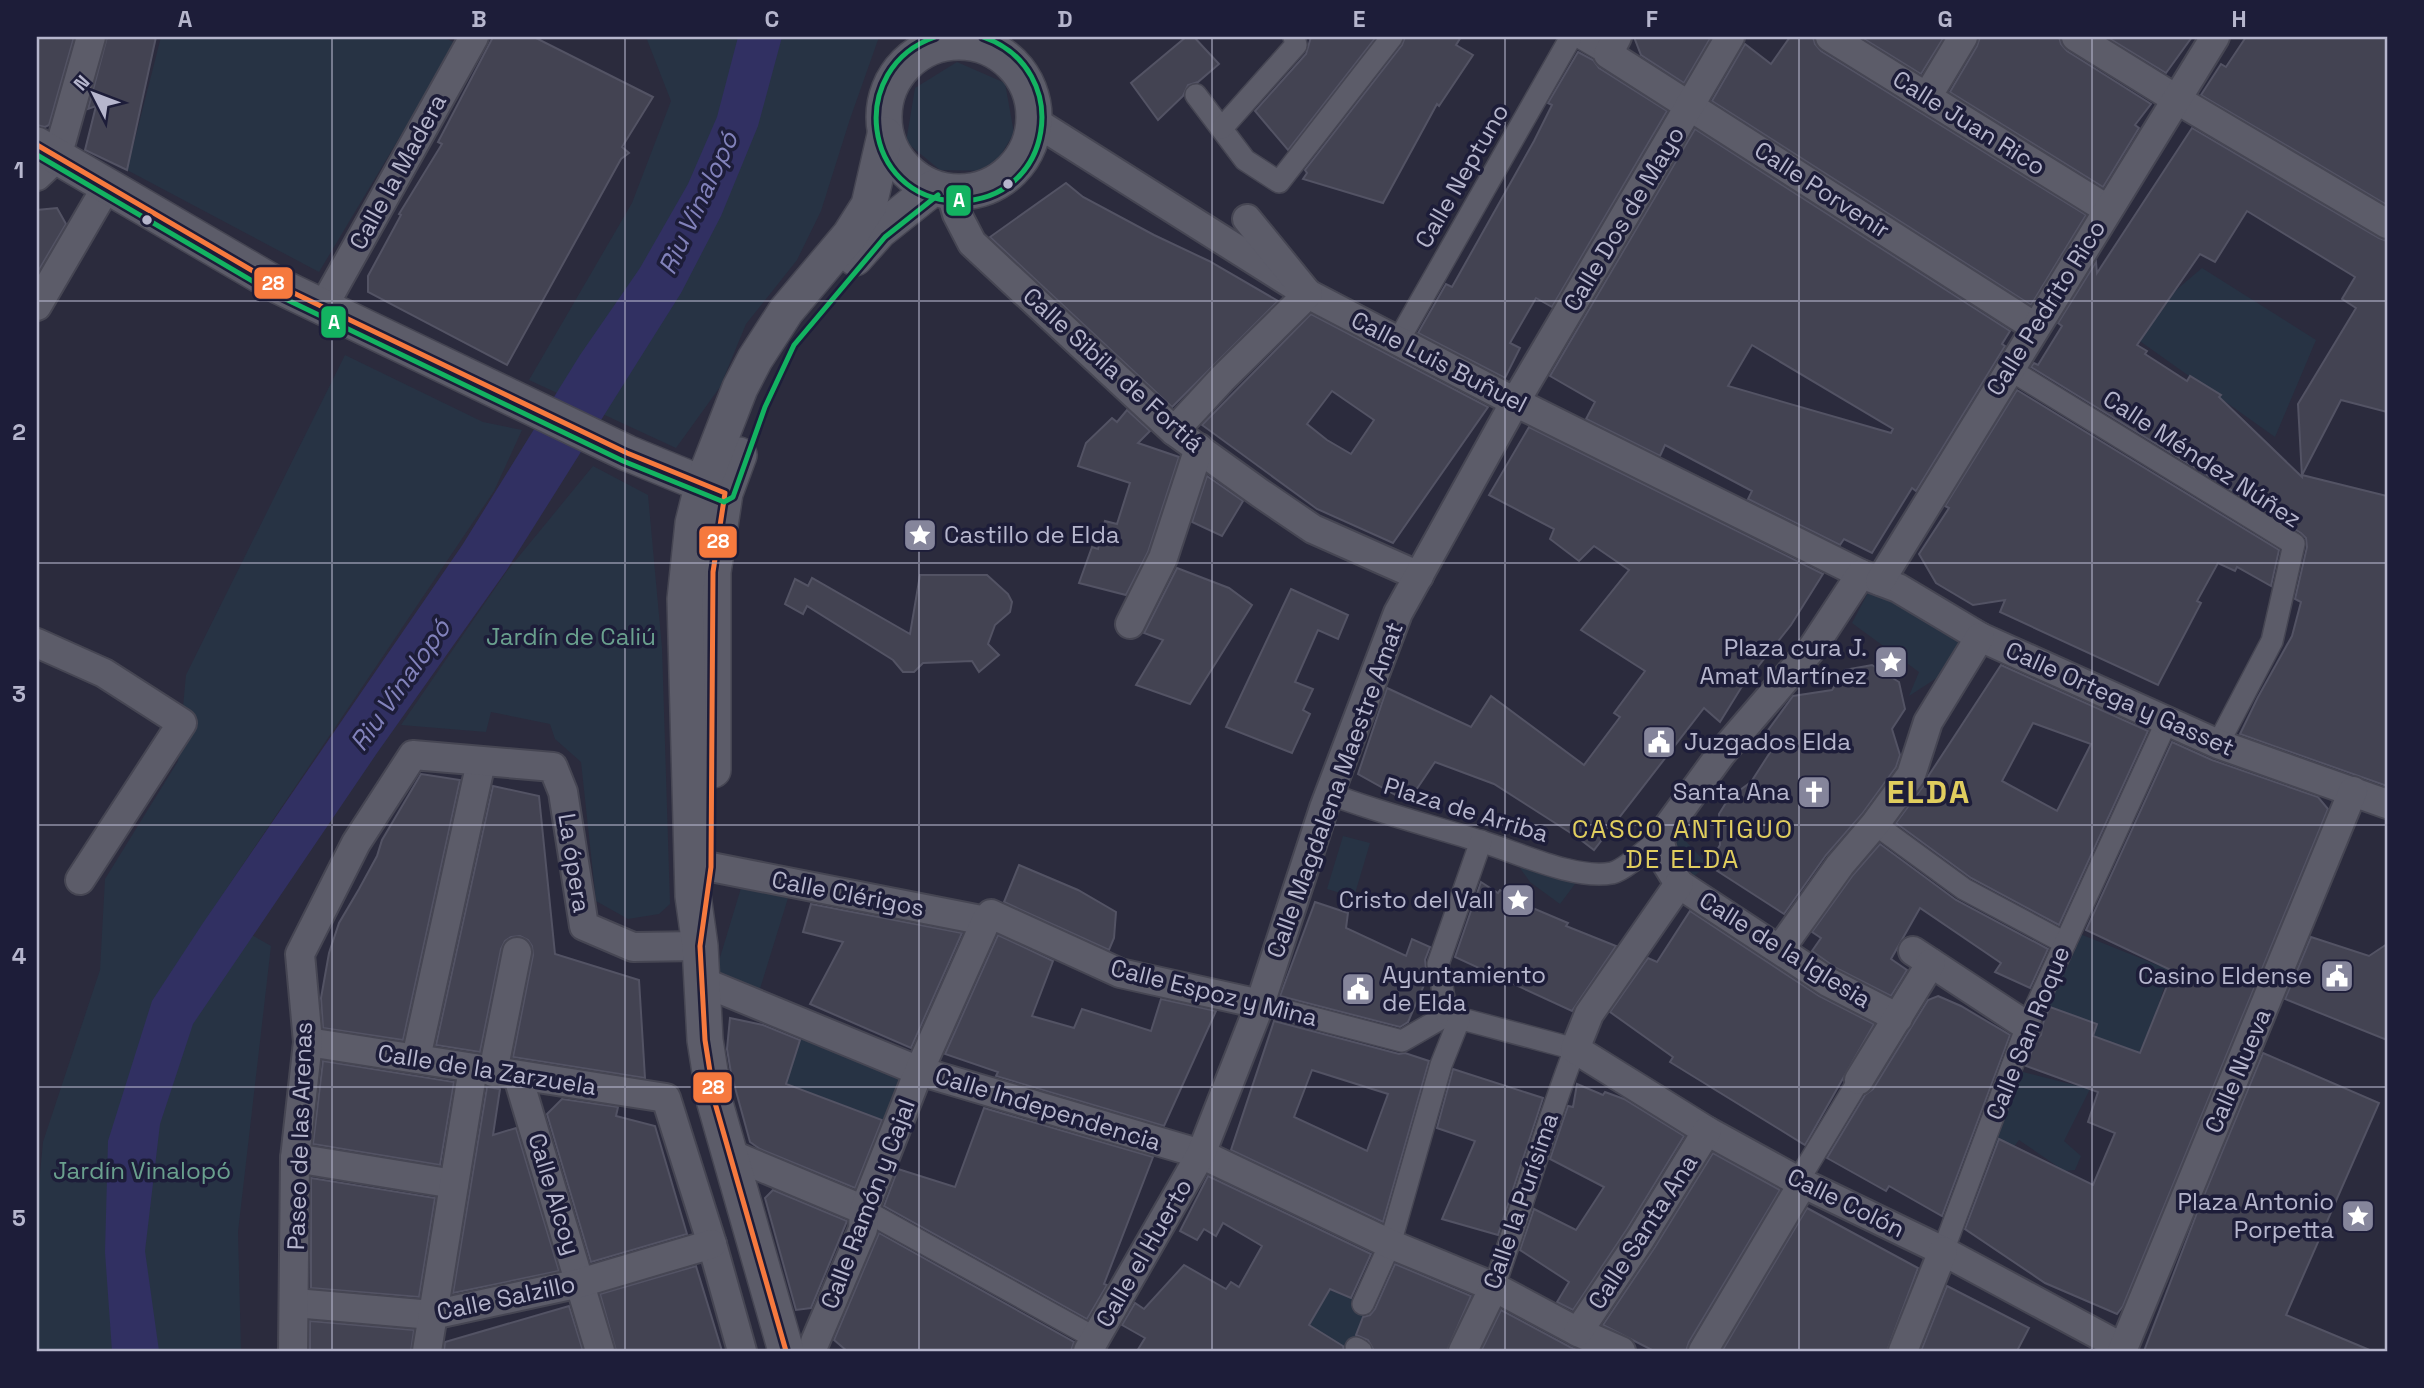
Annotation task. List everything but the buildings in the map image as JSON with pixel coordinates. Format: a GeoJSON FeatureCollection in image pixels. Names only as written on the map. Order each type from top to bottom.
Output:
{"type":"FeatureCollection","features":[{"type":"Feature","properties":{"kind":"street"},"geometry":{"type":"LineString","coordinates":[[91,37],[43,159],[107,186],[277,285],[642,458],[714,488]]}},
{"type":"Feature","properties":{"kind":"street","name":"Calle la Madera"},"geometry":{"type":"LineString","coordinates":[[323,307],[474,37]]}},
{"type":"Feature","properties":{"kind":"street"},"geometry":{"type":"LineString","coordinates":[[1222,128],[1296,45],[1294,37]]}},
{"type":"Feature","properties":{"kind":"street"},"geometry":{"type":"LineString","coordinates":[[1196,95],[1245,160],[1279,182],[1392,37]]}},
{"type":"Feature","properties":{"kind":"street","name":"Calle Neptuno"},"geometry":{"type":"LineString","coordinates":[[1398,341],[1571,37]]}},
{"type":"Feature","properties":{"kind":"street"},"geometry":{"type":"LineString","coordinates":[[1579,37],[1612,46]]}},
{"type":"Feature","properties":{"kind":"street","name":"Calle Dos de Mayo"},"geometry":{"type":"LineString","coordinates":[[1516,401],[1730,37]]}},
{"type":"Feature","properties":{"kind":"street","name":"Calle Juan Rico"},"geometry":{"type":"LineString","coordinates":[[1830,37],[2107,209]]}},
{"type":"Feature","properties":{"kind":"street"},"geometry":{"type":"LineString","coordinates":[[1927,97],[1962,37]]}},
{"type":"Feature","properties":{"kind":"street"},"geometry":{"type":"LineString","coordinates":[[2076,37],[2387,223]]}},
{"type":"Feature","properties":{"kind":"street","name":"Calle Pedrito Rico"},"geometry":{"type":"LineString","coordinates":[[1659,839],[1721,754],[1870,578],[2009,369],[2215,37]]}},
{"type":"Feature","properties":{"kind":"street"},"geometry":{"type":"LineString","coordinates":[[950,42],[989,43],[1011,62],[1024,79],[1032,99],[1034,121],[1029,145],[1016,166],[998,182],[976,191],[942,190],[911,176],[895,158],[885,135],[883,114],[887,94],[913,48],[928,48],[950,42]]}},
{"type":"Feature","properties":{"kind":"street","name":"Calle Porvenir"},"geometry":{"type":"LineString","coordinates":[[1612,46],[1691,106],[2035,327]]}},
{"type":"Feature","properties":{"kind":"street","name":"Calle Luis Buñuel"},"geometry":{"type":"LineString","coordinates":[[1034,121],[1308,294],[1870,578]]}},
{"type":"Feature","properties":{"kind":"street"},"geometry":{"type":"LineString","coordinates":[[700,946],[711,867],[714,488],[740,388],[786,311],[850,235],[869,205],[885,135]]}},
{"type":"Feature","properties":{"kind":"street"},"geometry":{"type":"LineString","coordinates":[[37,306],[107,186]]}},
{"type":"Feature","properties":{"kind":"street"},"geometry":{"type":"LineString","coordinates":[[803,1347],[730,1154],[715,1103],[705,1040],[700,946],[693,896],[685,599],[693,523],[714,488],[788,340],[879,230],[942,190]]}},
{"type":"Feature","properties":{"kind":"street","name":"Calle Sibila de Fortiá"},"geometry":{"type":"LineString","coordinates":[[942,190],[972,243],[1174,431],[1313,529],[1419,576]]}},
{"type":"Feature","properties":{"kind":"street"},"geometry":{"type":"LineString","coordinates":[[1174,431],[1308,294],[1247,219]]}},
{"type":"Feature","properties":{"kind":"street","name":"Calle Méndez Núñez"},"geometry":{"type":"LineString","coordinates":[[2009,369],[2294,544],[2272,641],[2218,744]]}},
{"type":"Feature","properties":{"kind":"street","name":"Calle Magdalena Maestre Amat"},"geometry":{"type":"LineString","coordinates":[[1201,1154],[1261,1004],[1330,794],[1398,613],[1516,401]]}},
{"type":"Feature","properties":{"kind":"street"},"geometry":{"type":"LineString","coordinates":[[1130,624],[1163,558],[1199,448]]}},
{"type":"Feature","properties":{"kind":"street","name":"Calle Ortega y Gasset"},"geometry":{"type":"LineString","coordinates":[[1870,578],[1898,588],[1980,637],[2218,744],[2387,804]]}},
{"type":"Feature","properties":{"kind":"street"},"geometry":{"type":"LineString","coordinates":[[1780,950],[1839,865],[1875,824],[1911,775],[1928,722],[1980,637]]}},
{"type":"Feature","properties":{"kind":"street"},"geometry":{"type":"LineString","coordinates":[[37,643],[104,673],[182,723],[80,880]]}},
{"type":"Feature","properties":{"kind":"street","name":"Calle San Roque"},"geometry":{"type":"LineString","coordinates":[[1903,1351],[2027,1026],[2167,721]]}},
{"type":"Feature","properties":{"kind":"street","name":"Paseo de las Arenas"},"geometry":{"type":"LineString","coordinates":[[293,1351],[295,1158],[308,1042],[300,954],[356,843],[413,755],[553,767]]}},
{"type":"Feature","properties":{"kind":"street"},"geometry":{"type":"LineString","coordinates":[[416,1058],[481,762]]}},
{"type":"Feature","properties":{"kind":"street","name":"La ópera"},"geometry":{"type":"LineString","coordinates":[[553,767],[563,792],[584,926],[633,947],[700,946]]}},
{"type":"Feature","properties":{"kind":"street","name":"Calle Nueva"},"geometry":{"type":"LineString","coordinates":[[2122,1350],[2353,791]]}},
{"type":"Feature","properties":{"kind":"street","name":"Plaza de Arriba"},"geometry":{"type":"LineString","coordinates":[[1330,794],[1404,820],[1481,841],[1572,871],[1594,875],[1616,872],[1659,839]]}},
{"type":"Feature","properties":{"kind":"street"},"geometry":{"type":"LineString","coordinates":[[1875,824],[1964,889],[2065,943]]}},
{"type":"Feature","properties":{"kind":"street","name":"Calle de la Iglesia"},"geometry":{"type":"LineString","coordinates":[[1659,839],[1665,861],[1679,884],[1828,982],[1898,1018]]}},
{"type":"Feature","properties":{"kind":"street"},"geometry":{"type":"LineString","coordinates":[[1363,1304],[1390,1244],[1453,1018],[1438,964],[1481,841]]}},
{"type":"Feature","properties":{"kind":"street","name":"Calle Clérigos"},"geometry":{"type":"LineString","coordinates":[[711,867],[988,917]]}},
{"type":"Feature","properties":{"kind":"street"},"geometry":{"type":"LineString","coordinates":[[1453,1018],[1575,1049],[1589,1014],[1679,884]]}},
{"type":"Feature","properties":{"kind":"street","name":"Calle Espoz y Mina"},"geometry":{"type":"LineString","coordinates":[[988,917],[1120,973],[1261,1004],[1402,1041],[1453,1018]]}},
{"type":"Feature","properties":{"kind":"street","name":"Calle Ramón y Cajal"},"geometry":{"type":"LineString","coordinates":[[803,1347],[863,1229],[864,1210],[919,1071],[988,917]]}},
{"type":"Feature","properties":{"kind":"street"},"geometry":{"type":"LineString","coordinates":[[426,1351],[454,1184],[495,1072],[517,952]]}},
{"type":"Feature","properties":{"kind":"street"},"geometry":{"type":"LineString","coordinates":[[1703,1351],[1859,1080],[1898,1018],[1922,957],[2027,1026]]}},
{"type":"Feature","properties":{"kind":"street","name":"Calle Independencia"},"geometry":{"type":"LineString","coordinates":[[703,982],[919,1071],[1201,1154],[1390,1244],[1494,1287],[1578,1332],[1622,1351]]}},
{"type":"Feature","properties":{"kind":"street","name":"Calle de la Zarzuela"},"geometry":{"type":"LineString","coordinates":[[308,1042],[666,1098],[712,1244]]}},
{"type":"Feature","properties":{"kind":"street","name":"Calle Colón"},"geometry":{"type":"LineString","coordinates":[[1575,1049],[1707,1131],[1801,1182],[1943,1251],[2122,1350]]}},
{"type":"Feature","properties":{"kind":"street","name":"Calle la Purísima"},"geometry":{"type":"LineString","coordinates":[[1463,1351],[1494,1287],[1575,1049]]}},
{"type":"Feature","properties":{"kind":"street","name":"Calle Alcoy"},"geometry":{"type":"LineString","coordinates":[[495,1072],[580,1283],[600,1351]]}},
{"type":"Feature","properties":{"kind":"street","name":"Calle Santa Ana"},"geometry":{"type":"LineString","coordinates":[[1578,1332],[1641,1238],[1707,1131]]}},
{"type":"Feature","properties":{"kind":"street"},"geometry":{"type":"LineString","coordinates":[[730,1154],[864,1210],[1090,1347]]}},
{"type":"Feature","properties":{"kind":"street","name":"Calle el Huerto"},"geometry":{"type":"LineString","coordinates":[[1090,1347],[1201,1154]]}},
{"type":"Feature","properties":{"kind":"street"},"geometry":{"type":"LineString","coordinates":[[295,1158],[454,1184]]}},
{"type":"Feature","properties":{"kind":"street"},"geometry":{"type":"LineString","coordinates":[[712,1244],[742,1351]]}},
{"type":"Feature","properties":{"kind":"street","name":"Calle Salzillo"},"geometry":{"type":"LineString","coordinates":[[295,1303],[432,1315],[580,1283],[712,1244]]}},
{"type":"Feature","properties":{"kind":"green space"},"geometry":{"type":"Polygon","coordinates":[[[161,37],[442,37],[456,43],[319,272],[127,170],[161,37]]]}},
{"type":"Feature","properties":{"kind":"green space"},"geometry":{"type":"Polygon","coordinates":[[[646,37],[879,37],[821,211],[797,260],[746,324],[720,387],[676,448],[529,380],[632,203],[671,101],[646,37]]]}},
{"type":"Feature","properties":{"kind":"green space"},"geometry":{"type":"Polygon","coordinates":[[[957,62],[1005,83],[1014,133],[991,171],[940,170],[906,142],[915,88],[957,62]]]}},
{"type":"Feature","properties":{"kind":"green space"},"geometry":{"type":"Polygon","coordinates":[[[2202,268],[2316,340],[2275,437],[2127,332],[2202,268]]]}},
{"type":"Feature","properties":{"kind":"green space","name":"Jardín Vinalopó"},"geometry":{"type":"Polygon","coordinates":[[[345,355],[483,422],[522,430],[494,491],[211,912],[271,946],[238,1232],[241,1351],[39,1351],[37,1205],[43,1142],[100,970],[105,879],[178,761],[186,675],[345,355]]]}},
{"type":"Feature","properties":{"kind":"green space","name":"Jardín de Caliú"},"geometry":{"type":"Polygon","coordinates":[[[593,466],[648,495],[662,648],[670,904],[659,914],[628,919],[596,901],[581,762],[555,739],[550,724],[491,712],[486,732],[401,725],[507,571],[593,466]]]}},
{"type":"Feature","properties":{"kind":"green space"},"geometry":{"type":"Polygon","coordinates":[[[1873,583],[1960,644],[1949,670],[1909,696],[1919,672],[1852,623],[1873,583]]]}},
{"type":"Feature","properties":{"kind":"green space"},"geometry":{"type":"Polygon","coordinates":[[[1680,835],[1708,865],[1694,876],[1673,851],[1680,835]]]}},
{"type":"Feature","properties":{"kind":"green space"},"geometry":{"type":"Polygon","coordinates":[[[1343,836],[1370,843],[1354,897],[1327,889],[1343,836]]]}},
{"type":"Feature","properties":{"kind":"green space"},"geometry":{"type":"Polygon","coordinates":[[[1515,861],[1578,880],[1560,904],[1530,882],[1515,861]]]}},
{"type":"Feature","properties":{"kind":"green space"},"geometry":{"type":"Polygon","coordinates":[[[741,888],[788,898],[759,992],[715,974],[741,888]]]}},
{"type":"Feature","properties":{"kind":"green space"},"geometry":{"type":"Polygon","coordinates":[[[2070,930],[2170,970],[2142,1054],[2032,1015],[2070,930]]]}},
{"type":"Feature","properties":{"kind":"green space"},"geometry":{"type":"Polygon","coordinates":[[[802,1034],[905,1076],[887,1121],[786,1084],[802,1034]]]}},
{"type":"Feature","properties":{"kind":"green space"},"geometry":{"type":"Polygon","coordinates":[[[2019,1071],[2090,1089],[2064,1141],[2081,1156],[2075,1170],[2064,1171],[2019,1140],[2007,1156],[1989,1141],[2019,1071]]]}},
{"type":"Feature","properties":{"kind":"green space"},"geometry":{"type":"Polygon","coordinates":[[[1323,1288],[1368,1304],[1350,1351],[1340,1351],[1300,1332],[1323,1288]]]}},
{"type":"Feature","properties":{"kind":"water","name":"Riu Vinalopó"},"geometry":{"type":"Polygon","coordinates":[[[738,37],[782,37],[758,126],[721,216],[681,293],[506,571],[377,753],[193,1024],[160,1124],[145,1251],[159,1351],[112,1351],[105,1252],[108,1141],[152,1001],[463,544],[580,355],[640,268],[688,184],[717,117],[738,37]]]}},
{"type":"Feature","properties":{"kind":"transit line","name":"A"},"geometry":{"type":"LineString","coordinates":[[935,37],[906,53],[888,75],[878,102],[877,130],[885,156],[901,178],[924,194],[956,201],[989,196],[1014,181],[1032,158],[1041,132],[1041,103],[1031,76],[1012,53],[983,37]]}},
{"type":"Feature","properties":{"kind":"transit line","name":"28"},"geometry":{"type":"LineString","coordinates":[[37,145],[277,285],[627,453],[725,493],[713,572],[711,867],[700,946],[705,1040],[715,1103],[786,1351]]}},
{"type":"Feature","properties":{"kind":"transit line","name":"A"},"geometry":{"type":"LineString","coordinates":[[37,155],[273,293],[623,461],[724,502],[733,497],[765,407],[794,345],[885,237],[938,195]]}},
{"type":"Feature","properties":{"kind":"place","name":"Castillo de Elda"},"geometry":{"type":"Point","coordinates":[920,535]}},
{"type":"Feature","properties":{"kind":"place","name":"Plaza cura J. Amat Martínez"},"geometry":{"type":"Point","coordinates":[1891,662]}},
{"type":"Feature","properties":{"kind":"place","name":"Juzgados Elda"},"geometry":{"type":"Point","coordinates":[1659,742]}},
{"type":"Feature","properties":{"kind":"place","name":"Santa Ana"},"geometry":{"type":"Point","coordinates":[1814,792]}},
{"type":"Feature","properties":{"kind":"place","name":"Cristo del Vall"},"geometry":{"type":"Point","coordinates":[1518,900]}},
{"type":"Feature","properties":{"kind":"place","name":"Casino Eldense"},"geometry":{"type":"Point","coordinates":[2337,976]}},
{"type":"Feature","properties":{"kind":"place","name":"Ayuntamiento de Elda"},"geometry":{"type":"Point","coordinates":[1358,989]}},
{"type":"Feature","properties":{"kind":"place","name":"Plaza Antonio Porpetta"},"geometry":{"type":"Point","coordinates":[2358,1216]}},
{"type":"Feature","properties":{"kind":"district","name":"ELDA"},"geometry":{"type":"Point","coordinates":[1929,792]}},
{"type":"Feature","properties":{"kind":"district","name":"CASCO ANTIGUO DE ELDA"},"geometry":{"type":"Point","coordinates":[1683,844]}}]}
